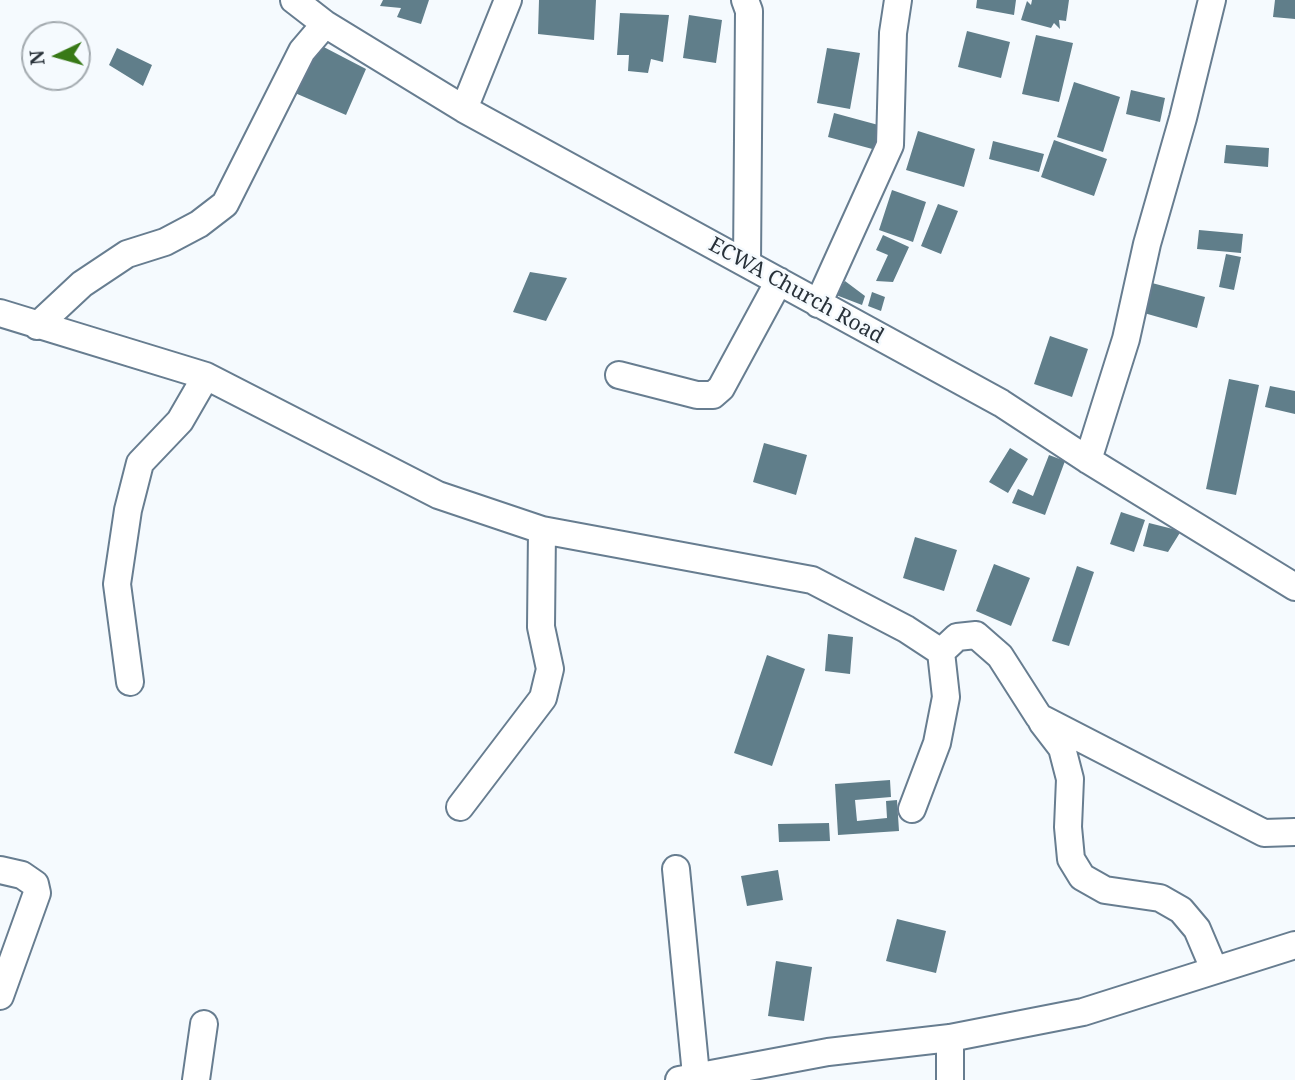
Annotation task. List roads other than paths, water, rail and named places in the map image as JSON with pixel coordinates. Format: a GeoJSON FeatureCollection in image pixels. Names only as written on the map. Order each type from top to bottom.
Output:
{"type":"FeatureCollection","features":[{"type":"Feature","properties":{"kind":"street","name":"ECWA Church Road"},"geometry":{"type":"LineString","coordinates":[[294,0],[325,24],[464,109],[1001,403],[1088,460],[1295,587]]}},
{"type":"Feature","properties":{"kind":"street"},"geometry":{"type":"LineString","coordinates":[[464,109],[508,0]]}},
{"type":"Feature","properties":{"kind":"street"},"geometry":{"type":"LineString","coordinates":[[745,0],[749,11],[747,264]]}},
{"type":"Feature","properties":{"kind":"street"},"geometry":{"type":"LineString","coordinates":[[818,304],[890,145],[893,33],[898,0]]}},
{"type":"Feature","properties":{"kind":"street"},"geometry":{"type":"LineString","coordinates":[[1088,460],[1126,339],[1147,244],[1183,118],[1212,0]]}},
{"type":"Feature","properties":{"kind":"street"},"geometry":{"type":"LineString","coordinates":[[37,326],[82,284],[127,254],[165,242],[199,224],[225,204],[302,51],[325,24]]}},
{"type":"Feature","properties":{"kind":"street"},"geometry":{"type":"LineString","coordinates":[[619,375],[697,395],[713,396],[721,388],[779,281]]}},
{"type":"Feature","properties":{"kind":"street"},"geometry":{"type":"LineString","coordinates":[[0,313],[206,376],[438,495],[542,530],[812,580],[906,629],[941,652]]}},
{"type":"Feature","properties":{"kind":"street"},"geometry":{"type":"LineString","coordinates":[[130,682],[117,584],[128,510],[140,463],[180,421],[206,376]]}},
{"type":"Feature","properties":{"kind":"street"},"geometry":{"type":"LineString","coordinates":[[460,807],[543,698],[550,669],[541,627],[542,530]]}},
{"type":"Feature","properties":{"kind":"street"},"geometry":{"type":"LineString","coordinates":[[941,652],[957,636],[976,635],[1000,656],[1062,748],[1070,779],[1071,859],[1082,877],[1105,890],[1160,898],[1181,911],[1198,929],[1214,969]]}},
{"type":"Feature","properties":{"kind":"street"},"geometry":{"type":"LineString","coordinates":[[912,809],[937,743],[946,697],[941,652]]}},
{"type":"Feature","properties":{"kind":"street"},"geometry":{"type":"LineString","coordinates":[[1039,717],[1264,833],[1295,832]]}},
{"type":"Feature","properties":{"kind":"street"},"geometry":{"type":"LineString","coordinates":[[676,869],[688,1077],[828,1052],[950,1038],[1083,1012],[1295,945]]}},
{"type":"Feature","properties":{"kind":"street"},"geometry":{"type":"LineString","coordinates":[[0,870],[22,875],[35,884],[37,893],[0,996]]}},
{"type":"Feature","properties":{"kind":"street"},"geometry":{"type":"LineString","coordinates":[[196,1080],[204,1024]]}},
{"type":"Feature","properties":{"kind":"street"},"geometry":{"type":"LineString","coordinates":[[950,1038],[950,1080]]}}]}
